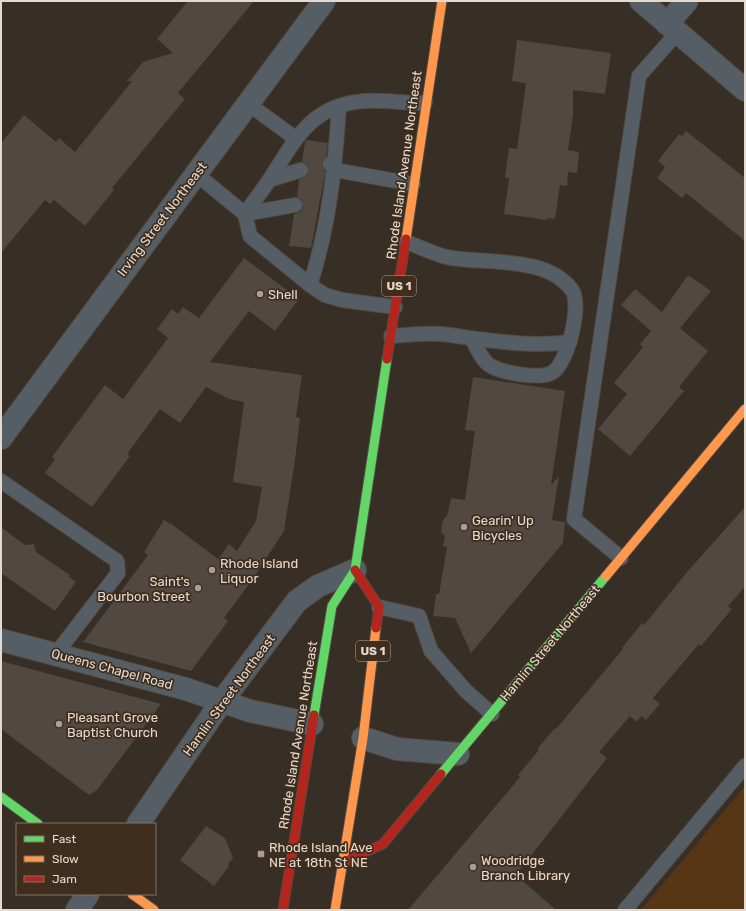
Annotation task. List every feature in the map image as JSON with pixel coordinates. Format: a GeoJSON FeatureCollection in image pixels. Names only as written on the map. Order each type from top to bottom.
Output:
{"type":"FeatureCollection","features":[{"type":"Feature","properties":{"kind":"main road","name":"Rhode Island Avenue Northeast"},"geometry":{"type":"LineString","coordinates":[[283,910],[332,606],[355,570],[406,242],[425,103],[442,1]]}},
{"type":"Feature","properties":{"kind":"main road","name":"Hamlin Street Northeast"},"geometry":{"type":"LineString","coordinates":[[344,862],[383,844],[745,409]]}},
{"type":"Feature","properties":{"kind":"main road"},"geometry":{"type":"LineString","coordinates":[[355,570],[379,607]]}},
{"type":"Feature","properties":{"kind":"main road","name":"US 1"},"geometry":{"type":"LineString","coordinates":[[335,910],[363,738],[379,607]]}},
{"type":"Feature","properties":{"kind":"main road"},"geometry":{"type":"LineString","coordinates":[[1,797],[37,823]]}},
{"type":"Feature","properties":{"kind":"main road"},"geometry":{"type":"LineString","coordinates":[[133,895],[154,910]]}},
{"type":"Feature","properties":{"kind":"street","name":"Irving Street Northeast"},"geometry":{"type":"LineString","coordinates":[[1,438],[195,173],[324,1]]}},
{"type":"Feature","properties":{"kind":"street"},"geometry":{"type":"LineString","coordinates":[[641,1],[745,90]]}},
{"type":"Feature","properties":{"kind":"street"},"geometry":{"type":"LineString","coordinates":[[672,28],[687,1]]}},
{"type":"Feature","properties":{"kind":"street","name":"Hamlin Street Northeast"},"geometry":{"type":"LineString","coordinates":[[139,823],[222,701],[297,601],[318,586],[355,570]]}},
{"type":"Feature","properties":{"kind":"street","name":"Queens Chapel Road"},"geometry":{"type":"LineString","coordinates":[[1,640],[186,689],[250,711],[312,724]]}},
{"type":"Feature","properties":{"kind":"street"},"geometry":{"type":"LineString","coordinates":[[363,738],[397,749],[458,754]]}},
{"type":"Feature","properties":{"kind":"street"},"geometry":{"type":"LineString","coordinates":[[77,910],[87,895]]}},
{"type":"Feature","properties":{"kind":"lane"},"geometry":{"type":"LineString","coordinates":[[621,558],[574,519],[639,76],[672,28]]}},
{"type":"Feature","properties":{"kind":"lane"},"geometry":{"type":"LineString","coordinates":[[245,214],[269,180],[295,138],[314,119],[339,106],[364,101],[425,103]]}},
{"type":"Feature","properties":{"kind":"lane"},"geometry":{"type":"LineString","coordinates":[[247,103],[295,138]]}},
{"type":"Feature","properties":{"kind":"lane"},"geometry":{"type":"LineString","coordinates":[[310,285],[320,256],[333,167],[339,106]]}},
{"type":"Feature","properties":{"kind":"lane"},"geometry":{"type":"LineString","coordinates":[[333,167],[413,184]]}},
{"type":"Feature","properties":{"kind":"lane"},"geometry":{"type":"LineString","coordinates":[[327,185],[333,167]]}},
{"type":"Feature","properties":{"kind":"lane"},"geometry":{"type":"LineString","coordinates":[[269,180],[301,170]]}},
{"type":"Feature","properties":{"kind":"lane"},"geometry":{"type":"LineString","coordinates":[[195,173],[245,214],[250,236],[310,285],[325,295],[342,300],[395,307]]}},
{"type":"Feature","properties":{"kind":"lane"},"geometry":{"type":"LineString","coordinates":[[245,214],[295,205]]}},
{"type":"Feature","properties":{"kind":"lane"},"geometry":{"type":"LineString","coordinates":[[406,242],[451,258],[533,266],[549,271],[560,278],[573,291],[575,304],[570,342],[562,363],[553,373],[537,376],[505,371],[491,366],[478,352],[472,339]]}},
{"type":"Feature","properties":{"kind":"lane"},"geometry":{"type":"LineString","coordinates":[[391,336],[440,334],[472,339],[548,345],[570,342]]}},
{"type":"Feature","properties":{"kind":"lane"},"geometry":{"type":"LineString","coordinates":[[1,481],[117,561],[118,573],[55,655]]}},
{"type":"Feature","properties":{"kind":"lane"},"geometry":{"type":"LineString","coordinates":[[379,607],[419,616],[431,651],[466,691],[492,714]]}},
{"type":"Feature","properties":{"kind":"lane"},"geometry":{"type":"LineString","coordinates":[[625,910],[745,766]]}},
{"type":"Feature","properties":{"kind":"shaded area"},"geometry":{"type":"Polygon","coordinates":[[[745,786],[745,910],[641,910],[745,786]]]}},
{"type":"Feature","properties":{"kind":"building"},"geometry":{"type":"Polygon","coordinates":[[[188,1],[254,1],[178,93],[185,99],[112,188],[114,190],[85,226],[54,200],[50,204],[45,200],[1,253],[1,143],[24,115],[56,142],[59,138],[75,152],[132,81],[127,81],[143,62],[173,53],[157,39],[188,1]]]}},
{"type":"Feature","properties":{"kind":"building"},"geometry":{"type":"Polygon","coordinates":[[[517,40],[611,53],[605,94],[573,90],[573,115],[568,150],[579,152],[577,173],[568,172],[567,186],[560,185],[555,219],[547,218],[547,220],[504,214],[509,178],[505,178],[509,148],[517,149],[526,83],[512,81],[517,40]]]}},
{"type":"Feature","properties":{"kind":"building"},"geometry":{"type":"Polygon","coordinates":[[[686,131],[745,178],[745,241],[686,193],[682,198],[657,178],[665,167],[658,161],[679,134],[682,136],[686,131]]]}},
{"type":"Feature","properties":{"kind":"building"},"geometry":{"type":"Polygon","coordinates":[[[307,140],[328,143],[326,157],[322,161],[325,173],[311,248],[289,246],[294,214],[300,212],[303,208],[302,200],[297,197],[299,179],[307,176],[309,171],[307,164],[302,162],[305,142],[307,140]]]}},
{"type":"Feature","properties":{"kind":"building"},"geometry":{"type":"Polygon","coordinates":[[[244,258],[299,299],[275,331],[249,311],[210,362],[302,375],[296,417],[300,418],[295,460],[284,531],[250,583],[224,618],[228,621],[191,671],[83,642],[148,555],[144,552],[164,520],[218,559],[229,544],[237,551],[256,521],[262,487],[233,482],[244,402],[229,399],[206,387],[180,423],[160,409],[127,454],[130,456],[92,507],[45,473],[55,459],[52,457],[105,385],[123,399],[168,338],[157,329],[172,309],[178,314],[183,307],[199,318],[244,258]]]}},
{"type":"Feature","properties":{"kind":"building"},"geometry":{"type":"Polygon","coordinates":[[[688,275],[711,291],[680,328],[708,351],[679,387],[684,391],[630,456],[598,429],[627,394],[614,383],[643,347],[640,344],[651,331],[621,305],[635,289],[662,312],[688,275]]]}},
{"type":"Feature","properties":{"kind":"building"},"geometry":{"type":"Polygon","coordinates":[[[473,377],[565,391],[551,485],[559,476],[552,520],[565,522],[563,543],[471,653],[455,618],[433,616],[436,594],[439,594],[447,547],[443,546],[445,536],[441,532],[443,520],[447,516],[451,498],[465,500],[475,431],[465,430],[473,377]]]}},
{"type":"Feature","properties":{"kind":"building"},"geometry":{"type":"Polygon","coordinates":[[[745,507],[745,587],[728,606],[732,609],[701,646],[699,644],[653,698],[660,704],[646,720],[641,716],[637,722],[630,716],[599,752],[607,758],[516,875],[556,910],[408,910],[520,777],[518,775],[539,750],[537,749],[555,728],[556,729],[623,649],[622,648],[642,623],[644,625],[687,572],[745,507]]]}},
{"type":"Feature","properties":{"kind":"building"},"geometry":{"type":"Polygon","coordinates":[[[1,527],[25,545],[34,544],[36,552],[70,575],[68,576],[76,582],[55,611],[1,573],[1,527]]]}},
{"type":"Feature","properties":{"kind":"building"},"geometry":{"type":"Polygon","coordinates":[[[1,661],[161,704],[97,790],[89,795],[1,729],[1,661]]]}},
{"type":"Feature","properties":{"kind":"building"},"geometry":{"type":"Polygon","coordinates":[[[206,826],[225,838],[233,858],[214,886],[180,860],[206,826]]]}},
{"type":"Feature","properties":{"kind":"traffic: fast"},"geometry":{"type":"LineString","coordinates":[[314,715],[332,606],[355,570],[387,359]]}},
{"type":"Feature","properties":{"kind":"traffic: fast"},"geometry":{"type":"LineString","coordinates":[[441,774],[606,576]]}},
{"type":"Feature","properties":{"kind":"traffic: fast"},"geometry":{"type":"LineString","coordinates":[[1,797],[37,823]]}},
{"type":"Feature","properties":{"kind":"traffic: slow"},"geometry":{"type":"LineString","coordinates":[[406,239],[442,1]]}},
{"type":"Feature","properties":{"kind":"traffic: slow"},"geometry":{"type":"LineString","coordinates":[[606,576],[745,409]]}},
{"type":"Feature","properties":{"kind":"traffic: slow"},"geometry":{"type":"LineString","coordinates":[[335,910],[363,738],[376,628]]}},
{"type":"Feature","properties":{"kind":"traffic: slow"},"geometry":{"type":"LineString","coordinates":[[133,895],[154,910]]}},
{"type":"Feature","properties":{"kind":"traffic: jam"},"geometry":{"type":"LineString","coordinates":[[387,359],[406,239]]}},
{"type":"Feature","properties":{"kind":"traffic: jam"},"geometry":{"type":"LineString","coordinates":[[355,570],[379,607],[376,628]]}},
{"type":"Feature","properties":{"kind":"traffic: jam"},"geometry":{"type":"LineString","coordinates":[[283,910],[314,715]]}},
{"type":"Feature","properties":{"kind":"traffic: jam"},"geometry":{"type":"LineString","coordinates":[[344,862],[383,844],[441,774]]}},
{"type":"Feature","properties":{"kind":"place","name":"Shell"},"geometry":{"type":"Point","coordinates":[260,294]}},
{"type":"Feature","properties":{"kind":"place","name":"Gearin' Up Bicycles"},"geometry":{"type":"Point","coordinates":[464,527]}},
{"type":"Feature","properties":{"kind":"place","name":"Rhode Island Liquor"},"geometry":{"type":"Point","coordinates":[212,570]}},
{"type":"Feature","properties":{"kind":"place","name":"Saint's Bourbon Street"},"geometry":{"type":"Point","coordinates":[198,588]}},
{"type":"Feature","properties":{"kind":"place","name":"Pleasant Grove Baptist Church"},"geometry":{"type":"Point","coordinates":[59,724]}},
{"type":"Feature","properties":{"kind":"place","name":"Rhode Island Ave NE at 18th St NE"},"geometry":{"type":"Point","coordinates":[261,854]}},
{"type":"Feature","properties":{"kind":"place","name":"Woodridge Branch Library"},"geometry":{"type":"Point","coordinates":[473,867]}}]}
